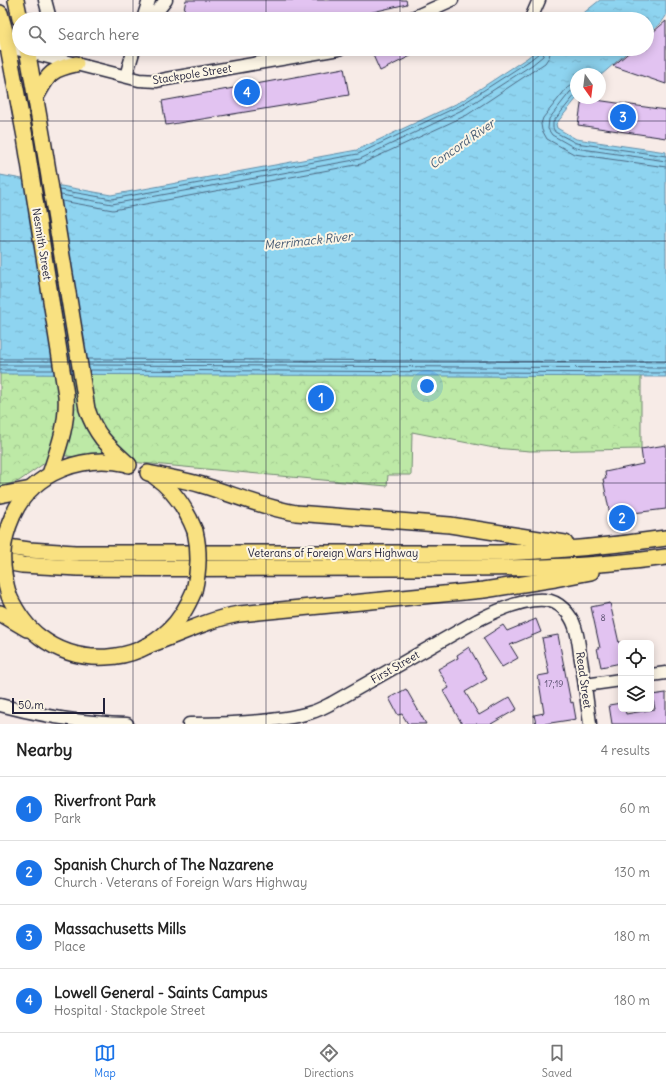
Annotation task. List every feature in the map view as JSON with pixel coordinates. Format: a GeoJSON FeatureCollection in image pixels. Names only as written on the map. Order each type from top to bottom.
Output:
{"type":"FeatureCollection","features":[{"type":"Feature","properties":{"kind":"main road"},"geometry":{"type":"LineString","coordinates":[[16,0],[19,12]]}},
{"type":"Feature","properties":{"kind":"main road","name":"Nesmith Street"},"geometry":{"type":"LineString","coordinates":[[0,13],[4,45],[24,137],[66,394],[66,422],[50,474]]}},
{"type":"Feature","properties":{"kind":"main road","name":"Nesmith Street"},"geometry":{"type":"LineString","coordinates":[[28,56],[36,97],[84,395],[91,421],[98,433],[105,443],[129,465]]}},
{"type":"Feature","properties":{"kind":"main road"},"geometry":{"type":"LineString","coordinates":[[36,97],[48,77],[54,71],[59,68],[76,64]]}},
{"type":"Feature","properties":{"kind":"main road"},"geometry":{"type":"LineString","coordinates":[[39,636],[21,618],[8,596],[4,582],[1,558],[2,545],[6,529],[22,498],[50,474],[72,465],[106,460],[129,465],[148,473],[161,481],[182,503],[190,516],[195,531],[199,561],[198,576],[188,605],[170,630],[144,647]]}},
{"type":"Feature","properties":{"kind":"main road"},"geometry":{"type":"LineString","coordinates":[[148,473],[202,485],[246,501],[278,510],[296,513],[457,526],[543,540],[600,546]]}},
{"type":"Feature","properties":{"kind":"main road"},"geometry":{"type":"LineString","coordinates":[[0,495],[31,489]]}},
{"type":"Feature","properties":{"kind":"main road","name":"Veterans of Foreign Wars Highway"},"geometry":{"type":"LineString","coordinates":[[0,546],[29,550],[75,553],[500,553],[532,552],[600,546],[666,538]]}},
{"type":"Feature","properties":{"kind":"main road"},"geometry":{"type":"LineString","coordinates":[[0,613],[50,644],[63,650],[76,655],[104,658],[118,656],[168,639],[216,619],[239,614],[507,587],[555,579],[662,557]]}},
{"type":"Feature","properties":{"kind":"main road","name":"Veterans of Foreign Wars Highway"},"geometry":{"type":"LineString","coordinates":[[0,561],[41,566],[78,568],[480,568],[581,565],[662,557]]}},
{"type":"Feature","properties":{"kind":"street"},"geometry":{"type":"LineString","coordinates":[[45,0],[48,12]]}},
{"type":"Feature","properties":{"kind":"street"},"geometry":{"type":"LineString","coordinates":[[145,12],[149,0]]}},
{"type":"Feature","properties":{"kind":"street"},"geometry":{"type":"LineString","coordinates":[[157,12],[166,0]]}},
{"type":"Feature","properties":{"kind":"street"},"geometry":{"type":"LineString","coordinates":[[425,12],[452,0]]}},
{"type":"Feature","properties":{"kind":"street"},"geometry":{"type":"LineString","coordinates":[[534,12],[539,0]]}},
{"type":"Feature","properties":{"kind":"street","name":"Stackpole Street"},"geometry":{"type":"LineString","coordinates":[[46,56],[139,80],[157,81],[299,56]]}},
{"type":"Feature","properties":{"kind":"street"},"geometry":{"type":"LineString","coordinates":[[126,76],[132,56]]}},
{"type":"Feature","properties":{"kind":"street","name":"First Street"},"geometry":{"type":"LineString","coordinates":[[189,724],[218,724],[274,719],[313,712],[332,703],[478,620],[499,610],[525,602],[546,600],[563,608],[575,627],[577,636]]}},
{"type":"Feature","properties":{"kind":"street","name":"Read Street"},"geometry":{"type":"LineString","coordinates":[[577,636],[590,724]]}},
{"type":"Feature","properties":{"kind":"street"},"geometry":{"type":"LineString","coordinates":[[654,675],[666,673]]}},
{"type":"Feature","properties":{"kind":"street"},"geometry":{"type":"LineString","coordinates":[[585,685],[618,680]]}},
{"type":"Feature","properties":{"kind":"street"},"geometry":{"type":"LineString","coordinates":[[0,705],[73,722],[127,724]]}},
{"type":"Feature","properties":{"kind":"green space"},"geometry":{"type":"Polygon","coordinates":[[[641,359],[641,449],[530,451],[494,448],[412,432],[411,475],[388,475],[387,486],[56,455],[19,481],[0,487],[0,363],[641,359]]]}},
{"type":"Feature","properties":{"kind":"water"},"geometry":{"type":"Polygon","coordinates":[[[600,0],[666,0],[666,16],[654,29],[654,12],[585,12],[600,0]]]}},
{"type":"Feature","properties":{"kind":"water"},"geometry":{"type":"Polygon","coordinates":[[[529,56],[623,56],[606,71],[606,68],[570,68],[570,104],[572,104],[556,124],[557,128],[576,139],[666,152],[666,377],[0,374],[0,175],[111,195],[357,150],[460,102],[529,56]]]}},
{"type":"Feature","properties":{"kind":"building"},"geometry":{"type":"Polygon","coordinates":[[[186,0],[406,0],[407,4],[373,12],[183,12],[186,0]]]}},
{"type":"Feature","properties":{"kind":"building"},"geometry":{"type":"Polygon","coordinates":[[[666,21],[666,84],[613,66],[625,56],[654,56],[654,31],[666,21]]]}},
{"type":"Feature","properties":{"kind":"building"},"geometry":{"type":"Polygon","coordinates":[[[373,56],[411,56],[380,71],[373,56]]]}},
{"type":"Feature","properties":{"kind":"building"},"geometry":{"type":"Polygon","coordinates":[[[344,68],[349,95],[166,125],[162,101],[344,68]]]}},
{"type":"Feature","properties":{"kind":"building"},"geometry":{"type":"Polygon","coordinates":[[[606,101],[666,110],[666,138],[578,125],[581,104],[606,104],[606,101]]]}},
{"type":"Feature","properties":{"kind":"building"},"geometry":{"type":"Polygon","coordinates":[[[666,445],[666,509],[633,513],[634,521],[612,525],[603,479],[606,479],[605,472],[643,464],[641,449],[666,445]]]}},
{"type":"Feature","properties":{"kind":"building"},"geometry":{"type":"Polygon","coordinates":[[[610,603],[618,640],[618,664],[601,667],[597,648],[600,648],[591,607],[610,603]]]}},
{"type":"Feature","properties":{"kind":"building"},"geometry":{"type":"Polygon","coordinates":[[[536,619],[541,632],[510,645],[518,658],[502,667],[483,638],[503,625],[507,631],[536,619]]]}},
{"type":"Feature","properties":{"kind":"building"},"geometry":{"type":"Polygon","coordinates":[[[558,635],[571,703],[573,702],[576,719],[536,724],[534,715],[544,713],[538,676],[549,674],[542,638],[558,635]]]}},
{"type":"Feature","properties":{"kind":"building"},"geometry":{"type":"Polygon","coordinates":[[[469,647],[487,679],[465,692],[479,715],[510,697],[517,709],[491,724],[462,724],[443,691],[449,688],[438,669],[458,658],[457,655],[469,647]]]}},
{"type":"Feature","properties":{"kind":"building"},"geometry":{"type":"Polygon","coordinates":[[[406,689],[426,724],[408,724],[402,714],[398,715],[389,698],[406,689]]]}},
{"type":"Feature","properties":{"kind":"building"},"geometry":{"type":"Polygon","coordinates":[[[666,693],[666,724],[612,724],[609,705],[618,704],[618,712],[626,712],[626,714],[654,712],[654,695],[666,693]]]}},
{"type":"Feature","properties":{"kind":"place","name":"Lowell General - Saints Campus"},"geometry":{"type":"Point","coordinates":[247,92]}},
{"type":"Feature","properties":{"kind":"place","name":"Massachusetts Mills"},"geometry":{"type":"Point","coordinates":[623,117]}},
{"type":"Feature","properties":{"kind":"place","name":"Riverfront Park"},"geometry":{"type":"Point","coordinates":[321,398]}},
{"type":"Feature","properties":{"kind":"place","name":"Spanish Church of The Nazarene"},"geometry":{"type":"Point","coordinates":[622,518]}},
{"type":"Feature","properties":{"kind":"water label","name":"Concord River"},"geometry":{"type":"Point","coordinates":[462,144]}},
{"type":"Feature","properties":{"kind":"water label","name":"Merrimack River"},"geometry":{"type":"Point","coordinates":[308,241]}}]}
